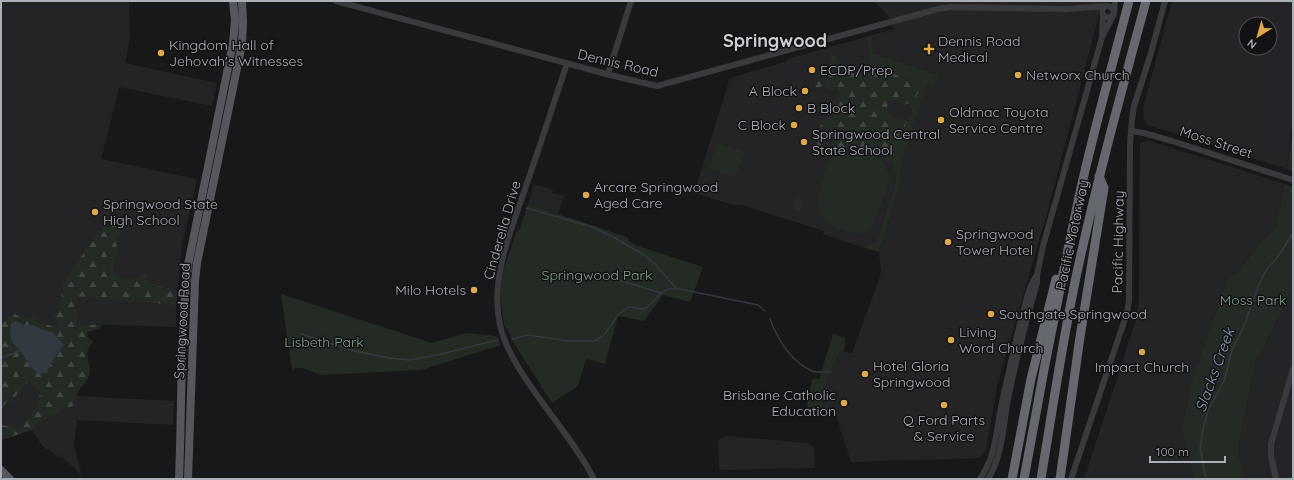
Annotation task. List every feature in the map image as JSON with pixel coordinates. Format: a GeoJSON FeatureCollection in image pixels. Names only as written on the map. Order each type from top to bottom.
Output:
{"type":"FeatureCollection","features":[{"type":"Feature","properties":{"kind":"highway","name":"Pacific Motorway"},"geometry":{"type":"LineString","coordinates":[[1024,479],[1042,379],[1081,188],[1102,100],[1129,1]]}},
{"type":"Feature","properties":{"kind":"highway","name":"Pacific Motorway"},"geometry":{"type":"LineString","coordinates":[[1041,479],[1057,378],[1076,278],[1099,176],[1146,1]]}},
{"type":"Feature","properties":{"kind":"highway"},"geometry":{"type":"LineString","coordinates":[[1060,479],[1080,337],[1104,188],[1099,176]]}},
{"type":"Feature","properties":{"kind":"highway"},"geometry":{"type":"LineString","coordinates":[[1012,479],[1031,379],[1061,257],[1069,247]]}},
{"type":"Feature","properties":{"kind":"main road","name":"Springwood Road"},"geometry":{"type":"LineString","coordinates":[[179,479],[184,309],[188,265],[230,60],[234,31],[233,1]]}},
{"type":"Feature","properties":{"kind":"main road","name":"Springwood Road"},"geometry":{"type":"LineString","coordinates":[[188,479],[195,281],[201,242],[242,44],[242,1]]}},
{"type":"Feature","properties":{"kind":"main road"},"geometry":{"type":"LineString","coordinates":[[1,470],[10,479]]}},
{"type":"Feature","properties":{"kind":"street","name":"Dennis Road"},"geometry":{"type":"LineString","coordinates":[[336,1],[657,86],[950,7],[1084,9],[1107,4]]}},
{"type":"Feature","properties":{"kind":"street"},"geometry":{"type":"LineString","coordinates":[[608,74],[631,1]]}},
{"type":"Feature","properties":{"kind":"street"},"geometry":{"type":"LineString","coordinates":[[988,479],[995,466],[1000,447],[1021,343],[1037,283],[1037,275],[1043,246],[1102,37],[1114,13],[1115,1]]}},
{"type":"Feature","properties":{"kind":"street","name":"Pacific Highway"},"geometry":{"type":"LineString","coordinates":[[1071,479],[1127,313],[1129,300],[1130,259],[1131,131],[1134,106],[1151,53],[1165,1]]}},
{"type":"Feature","properties":{"kind":"street"},"geometry":{"type":"LineString","coordinates":[[1102,37],[1102,9],[1107,4],[1112,7],[1114,13]]}},
{"type":"Feature","properties":{"kind":"street","name":"Dennis Road"},"geometry":{"type":"LineString","coordinates":[[1084,9],[1103,15]]}},
{"type":"Feature","properties":{"kind":"street"},"geometry":{"type":"LineString","coordinates":[[1103,15],[1108,18],[1114,13]]}},
{"type":"Feature","properties":{"kind":"street","name":"Cinderella Drive"},"geometry":{"type":"LineString","coordinates":[[567,63],[503,259],[497,302],[500,326],[512,355],[594,479]]}},
{"type":"Feature","properties":{"kind":"street","name":"Moss Street"},"geometry":{"type":"LineString","coordinates":[[1131,131],[1172,141],[1293,180]]}},
{"type":"Feature","properties":{"kind":"street"},"geometry":{"type":"LineString","coordinates":[[980,479],[992,456],[1001,408],[1022,318],[1032,281],[1037,275]]}},
{"type":"Feature","properties":{"kind":"street"},"geometry":{"type":"LineString","coordinates":[[1276,479],[1271,456],[1271,444],[1293,368]]}},
{"type":"Feature","properties":{"kind":"shaded area","name":"Springwood State High School"},"geometry":{"type":"Polygon","coordinates":[[[1,1],[129,1],[130,39],[125,63],[217,83],[212,106],[119,87],[101,159],[197,179],[182,245],[176,305],[176,327],[77,324],[78,396],[174,401],[173,425],[77,420],[74,446],[82,476],[60,455],[57,457],[49,449],[47,450],[43,447],[32,430],[1,440],[1,1]]]}},
{"type":"Feature","properties":{"kind":"shaded area"},"geometry":{"type":"Polygon","coordinates":[[[874,1],[1104,1],[1099,14],[1048,210],[998,382],[986,450],[979,458],[851,462],[835,412],[822,409],[827,380],[840,351],[852,353],[881,274],[879,252],[900,185],[902,159],[927,84],[938,75],[872,53],[872,35],[894,29],[887,14],[874,1]]]}},
{"type":"Feature","properties":{"kind":"shaded area"},"geometry":{"type":"Polygon","coordinates":[[[1172,1],[1293,1],[1293,116],[1287,169],[1148,125],[1144,120],[1143,108],[1172,1]]]}},
{"type":"Feature","properties":{"kind":"shaded area","name":"Springwood Central State School"},"geometry":{"type":"Polygon","coordinates":[[[866,37],[869,57],[867,65],[922,83],[891,163],[895,172],[896,182],[877,240],[865,248],[823,234],[824,231],[738,204],[737,206],[694,193],[730,78],[785,62],[787,59],[866,37]]]}},
{"type":"Feature","properties":{"kind":"shaded area"},"geometry":{"type":"Polygon","coordinates":[[[1147,140],[1285,184],[1275,229],[1262,241],[1238,272],[1229,276],[1192,379],[1182,429],[1194,479],[1084,479],[1136,320],[1139,301],[1140,144],[1147,140]]]}},
{"type":"Feature","properties":{"kind":"shaded area"},"geometry":{"type":"Polygon","coordinates":[[[534,184],[553,190],[552,193],[564,196],[558,214],[528,204],[534,184]]]}},
{"type":"Feature","properties":{"kind":"shaded area"},"geometry":{"type":"Polygon","coordinates":[[[1293,285],[1293,479],[1243,479],[1238,449],[1256,362],[1278,319],[1293,285]]]}},
{"type":"Feature","properties":{"kind":"shaded area"},"geometry":{"type":"Polygon","coordinates":[[[16,321],[23,325],[33,325],[52,332],[64,345],[52,361],[47,373],[39,374],[31,367],[22,353],[12,342],[10,332],[11,324],[16,321]]]}},
{"type":"Feature","properties":{"kind":"shaded area"},"geometry":{"type":"Polygon","coordinates":[[[725,436],[808,443],[814,448],[815,468],[719,470],[718,441],[725,436]]]}},
{"type":"Feature","properties":{"kind":"green space"},"geometry":{"type":"Polygon","coordinates":[[[872,35],[872,53],[938,75],[934,87],[927,85],[902,159],[900,185],[879,252],[865,248],[877,240],[896,182],[895,172],[891,163],[922,83],[867,65],[869,57],[866,37],[872,35]]]}},
{"type":"Feature","properties":{"kind":"green space"},"geometry":{"type":"Polygon","coordinates":[[[834,55],[842,76],[868,69],[867,66],[869,66],[922,83],[913,107],[911,108],[909,104],[896,104],[894,100],[888,101],[888,112],[895,119],[906,120],[907,122],[891,163],[876,153],[859,149],[857,146],[849,145],[846,148],[841,149],[838,146],[831,154],[825,156],[823,154],[824,150],[830,147],[834,139],[830,138],[824,146],[820,148],[820,154],[814,157],[811,156],[819,136],[811,133],[811,130],[816,128],[824,132],[825,130],[820,126],[822,118],[831,118],[837,113],[833,108],[833,103],[842,95],[836,88],[832,90],[825,88],[825,84],[816,88],[814,85],[816,81],[826,78],[828,75],[827,71],[832,69],[833,66],[830,63],[831,58],[834,55]]]}},
{"type":"Feature","properties":{"kind":"green space"},"geometry":{"type":"Polygon","coordinates":[[[1293,128],[1293,172],[1287,169],[1293,128]]]}},
{"type":"Feature","properties":{"kind":"green space"},"geometry":{"type":"Polygon","coordinates":[[[718,143],[744,152],[735,177],[709,169],[718,143]]]}},
{"type":"Feature","properties":{"kind":"green space"},"geometry":{"type":"Polygon","coordinates":[[[857,150],[875,156],[884,164],[887,169],[888,183],[873,225],[866,232],[856,234],[844,231],[828,222],[820,214],[817,205],[829,163],[839,155],[857,150]]]}},
{"type":"Feature","properties":{"kind":"green space","name":"Moss Park"},"geometry":{"type":"Polygon","coordinates":[[[1285,184],[1293,187],[1293,285],[1278,319],[1256,362],[1238,448],[1243,479],[1194,479],[1182,429],[1192,379],[1229,276],[1238,272],[1262,241],[1275,229],[1285,184]]]}},
{"type":"Feature","properties":{"kind":"green space"},"geometry":{"type":"Polygon","coordinates":[[[797,196],[800,198],[802,206],[801,210],[799,211],[794,209],[793,206],[797,196]]]}},
{"type":"Feature","properties":{"kind":"green space","name":"Springwood Park"},"geometry":{"type":"Polygon","coordinates":[[[528,204],[627,237],[630,242],[635,245],[703,267],[690,302],[663,295],[644,321],[618,316],[605,364],[586,359],[578,386],[552,403],[513,342],[504,325],[501,300],[503,271],[516,233],[520,229],[528,204]]]}},
{"type":"Feature","properties":{"kind":"green space"},"geometry":{"type":"Polygon","coordinates":[[[115,225],[121,231],[116,238],[117,251],[112,268],[118,276],[124,279],[131,279],[144,274],[153,287],[166,287],[172,290],[177,296],[176,305],[76,296],[77,324],[102,325],[101,328],[87,332],[88,338],[93,342],[89,347],[87,355],[89,373],[87,380],[78,391],[73,406],[63,408],[57,414],[49,415],[43,422],[36,423],[32,430],[1,440],[1,425],[18,428],[21,426],[38,406],[40,391],[28,381],[12,400],[5,404],[1,409],[1,318],[2,322],[15,314],[22,318],[35,316],[44,324],[57,327],[57,322],[53,316],[60,309],[63,285],[90,243],[104,226],[115,225]],[[23,325],[18,350],[22,353],[31,367],[47,373],[52,361],[60,351],[52,332],[23,325]]]}},
{"type":"Feature","properties":{"kind":"green space","name":"Lisbeth Park"},"geometry":{"type":"Polygon","coordinates":[[[281,294],[432,343],[466,333],[497,336],[501,345],[421,370],[321,375],[303,368],[295,368],[292,370],[281,294]]]}},
{"type":"Feature","properties":{"kind":"green space"},"geometry":{"type":"Polygon","coordinates":[[[833,334],[845,338],[844,351],[840,351],[827,380],[822,409],[807,407],[812,379],[819,379],[833,334]]]}},
{"type":"Feature","properties":{"kind":"waterway"},"geometry":{"type":"LineString","coordinates":[[526,208],[590,226],[615,238],[644,255],[655,264],[676,288]]}},
{"type":"Feature","properties":{"kind":"waterway","name":"Slacks Creek"},"geometry":{"type":"LineString","coordinates":[[1206,479],[1200,448],[1209,408],[1224,381],[1233,347],[1242,331],[1260,282],[1267,269],[1277,258],[1293,233]]}},
{"type":"Feature","properties":{"kind":"waterway"},"geometry":{"type":"LineString","coordinates":[[616,279],[661,293]]}},
{"type":"Feature","properties":{"kind":"waterway"},"geometry":{"type":"LineString","coordinates":[[512,339],[528,335],[568,341],[595,341],[603,336],[618,315],[628,307],[645,309],[660,294],[668,289],[680,289],[758,305],[765,311]]}},
{"type":"Feature","properties":{"kind":"waterway"},"geometry":{"type":"LineString","coordinates":[[770,319],[781,342],[797,362],[812,371],[831,372]]}},
{"type":"Feature","properties":{"kind":"waterway"},"geometry":{"type":"LineString","coordinates":[[301,334],[355,351],[389,358],[410,360],[497,340]]}},
{"type":"Feature","properties":{"kind":"waterway"},"geometry":{"type":"LineString","coordinates":[[1,358],[19,351]]}},
{"type":"Feature","properties":{"kind":"place","name":"Dennis Road Medical"},"geometry":{"type":"Point","coordinates":[929,49]}},
{"type":"Feature","properties":{"kind":"place","name":"Kingdom Hall of Jehovah's Witnesses"},"geometry":{"type":"Point","coordinates":[161,53]}},
{"type":"Feature","properties":{"kind":"place","name":"ECDP/Prep"},"geometry":{"type":"Point","coordinates":[812,70]}},
{"type":"Feature","properties":{"kind":"place","name":"Networx Church"},"geometry":{"type":"Point","coordinates":[1018,75]}},
{"type":"Feature","properties":{"kind":"place","name":"A Block"},"geometry":{"type":"Point","coordinates":[805,91]}},
{"type":"Feature","properties":{"kind":"place","name":"B Block"},"geometry":{"type":"Point","coordinates":[799,108]}},
{"type":"Feature","properties":{"kind":"place","name":"Oldmac Toyota Service Centre"},"geometry":{"type":"Point","coordinates":[941,120]}},
{"type":"Feature","properties":{"kind":"place","name":"C Block"},"geometry":{"type":"Point","coordinates":[794,125]}},
{"type":"Feature","properties":{"kind":"place","name":"Springwood Central State School"},"geometry":{"type":"Point","coordinates":[804,142]}},
{"type":"Feature","properties":{"kind":"place","name":"Arcare Springwood Aged Care"},"geometry":{"type":"Point","coordinates":[586,195]}},
{"type":"Feature","properties":{"kind":"place","name":"Springwood State High School"},"geometry":{"type":"Point","coordinates":[95,212]}},
{"type":"Feature","properties":{"kind":"place","name":"Springwood Tower Hotel"},"geometry":{"type":"Point","coordinates":[948,242]}},
{"type":"Feature","properties":{"kind":"place","name":"Milo Hotels"},"geometry":{"type":"Point","coordinates":[474,290]}},
{"type":"Feature","properties":{"kind":"place","name":"Southgate Springwood"},"geometry":{"type":"Point","coordinates":[991,314]}},
{"type":"Feature","properties":{"kind":"place","name":"Living Word Church"},"geometry":{"type":"Point","coordinates":[951,340]}},
{"type":"Feature","properties":{"kind":"place","name":"Impact Church"},"geometry":{"type":"Point","coordinates":[1142,352]}},
{"type":"Feature","properties":{"kind":"place","name":"Hotel Gloria Springwood"},"geometry":{"type":"Point","coordinates":[865,374]}},
{"type":"Feature","properties":{"kind":"place","name":"Brisbane Catholic Education"},"geometry":{"type":"Point","coordinates":[844,403]}},
{"type":"Feature","properties":{"kind":"place","name":"Q Ford Parts & Service"},"geometry":{"type":"Point","coordinates":[944,405]}},
{"type":"Feature","properties":{"kind":"district","name":"Springwood"},"geometry":{"type":"Point","coordinates":[775,41]}}]}
